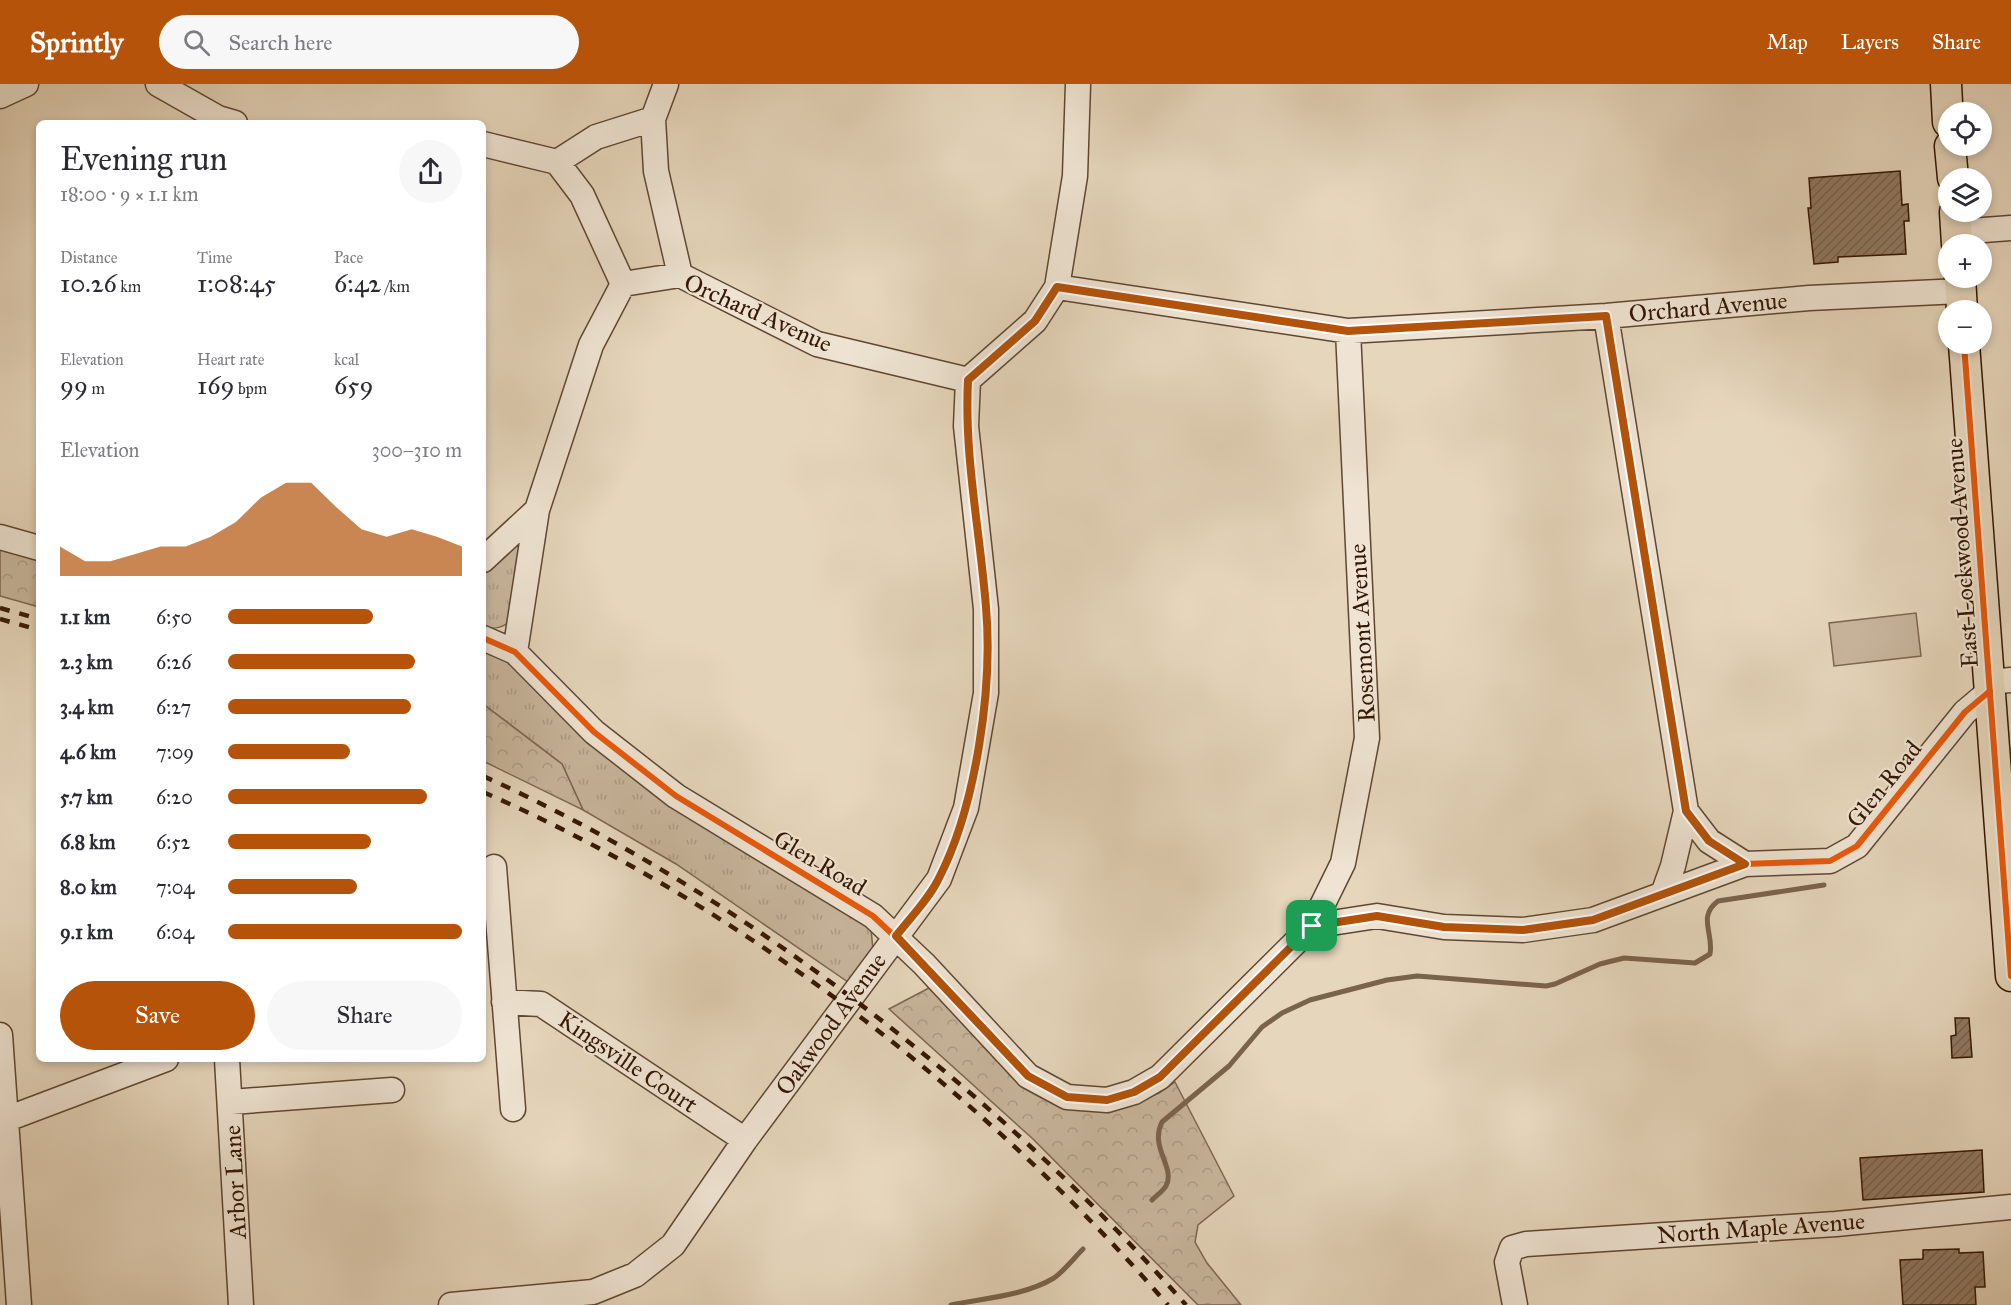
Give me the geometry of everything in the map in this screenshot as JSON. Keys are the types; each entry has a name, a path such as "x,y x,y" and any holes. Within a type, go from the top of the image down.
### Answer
{"main road":[{"path":"1946,84 1947,102"},
{"name":"East Lockwood Avenue","path":"1965,354 1997,684 2011,976"}],"street":[{"path":"0,96 26,84"},
{"path":"158,84 226,120"},
{"path":"666,84 653,119 656,171 680,274"},
{"path":"968,380 1035,321 1057,287 1075,176 1078,84"},
{"path":"557,162 596,137 653,119"},
{"path":"486,145 557,162 582,195 623,284 591,345 537,510 515,652"},
{"path":"1956,229 2011,228"},
{"name":"Orchard Avenue","path":"623,284 680,274 817,344 968,380"},
{"name":"Orchard Avenue","path":"1057,287 1348,331 1606,316 1809,298 1961,293"},
{"path":"1606,316 1686,811 1673,866 1663,894"},
{"name":"Rosemont Avenue","path":"1312,926 1343,863 1366,738 1348,331"},
{"name":"Oakwood Avenue","path":"451,1305 593,1292 635,1275 673,1245 745,1140 939,879 966,808 986,693 986,609 966,426 968,380"},
{"path":"486,558 537,510"},
{"path":"0,537 36,547"},
{"name":"Glen Road","path":"486,639 515,652 594,732 676,796 873,916 896,936 1028,1076 1067,1097 1107,1100 1134,1092 1160,1077 1312,926 1377,916 1444,927 1523,930 1593,920 1745,864 1830,861 1857,846 1965,712 1997,684"},
{"path":"1686,811 1709,841 1745,864"},
{"path":"494,867 513,1109"},
{"name":"Kingsville Court","path":"504,1002 542,1005 745,1140"},
{"path":"0,1035 19,1305"},
{"path":"7,1119 158,1062"},
{"name":"Arbor Lane","path":"227,1062 241,1305"},
{"path":"231,1102 392,1090"},
{"name":"North Maple Avenue","path":"1515,1305 1507,1262 1512,1248 1526,1244 1836,1224 2011,1207"}],"green space":[{"path":"512,541 523,541 511,621 498,628 486,627 486,565"},
{"path":"0,543 36,554 36,606 0,596"},
{"path":"1916,613 1921,656 1834,666 1829,623"},
{"path":"486,648 505,657 871,929 873,950 848,982 676,864 583,810 562,764 486,706"},
{"path":"486,706 562,764 583,810 486,762"},
{"path":"929,988 1025,1082 1136,1103 1159,1093 1175,1082 1234,1196 1198,1225 1195,1242 1207,1263 1241,1305 1198,1305 1033,1139 889,1009"}],"building":[{"path":"1900,171 1902,205 1908,204 1909,221 1904,221 1906,254 1838,257 1838,262 1814,264 1808,208 1811,208 1809,178"},
{"path":"1955,1018 1969,1018 1972,1057 1952,1058 1951,1036 1956,1035"},
{"path":"1982,1150 1984,1192 1863,1200 1860,1158"},
{"path":"1959,1249 1959,1253 1983,1252 1985,1287 1975,1287 1976,1305 1903,1305 1900,1260 1923,1259 1923,1250"}],"waterway":[{"path":"1152,1200 1165,1188 1168,1179 1159,1140 1162,1122 1229,1066 1262,1027 1282,1013 1310,1000 1387,980 1417,976 1546,986 1600,964 1624,958 1695,963 1710,954 1707,919 1708,913 1718,901 1824,885"},
{"path":"951,1305 1004,1296 1042,1284 1058,1275 1083,1249"}],"railway":[{"path":"0,608 36,618"},
{"path":"0,619 36,629"},
{"path":"486,777 579,823 675,878 769,939 861,1005 950,1075 1034,1150 1113,1226 1186,1305"},
{"path":"486,793 578,838 672,890 764,948 853,1011 938,1079 1020,1152 1097,1227 1168,1305"}],"cycle path":[{"path":"1965,354 2011,976"},
{"path":"486,639 515,652 594,732 676,796 873,916 924,964 1028,1076 1067,1097 1107,1100 1134,1092 1160,1077 1312,926 1377,916 1444,927 1523,930 1593,920 1745,864 1830,861 1857,846 1965,712 1990,691"}],"route":[{"path":"1057,287 1348,331 1606,316 1686,811 1709,841 1745,864 1593,920 1523,930 1444,927 1377,916 1312,926 1160,1077 1134,1092 1107,1100 1067,1097 1028,1076 896,936 939,879 966,808 986,693 986,609 966,426 968,380 1035,321 1057,287"}]}
